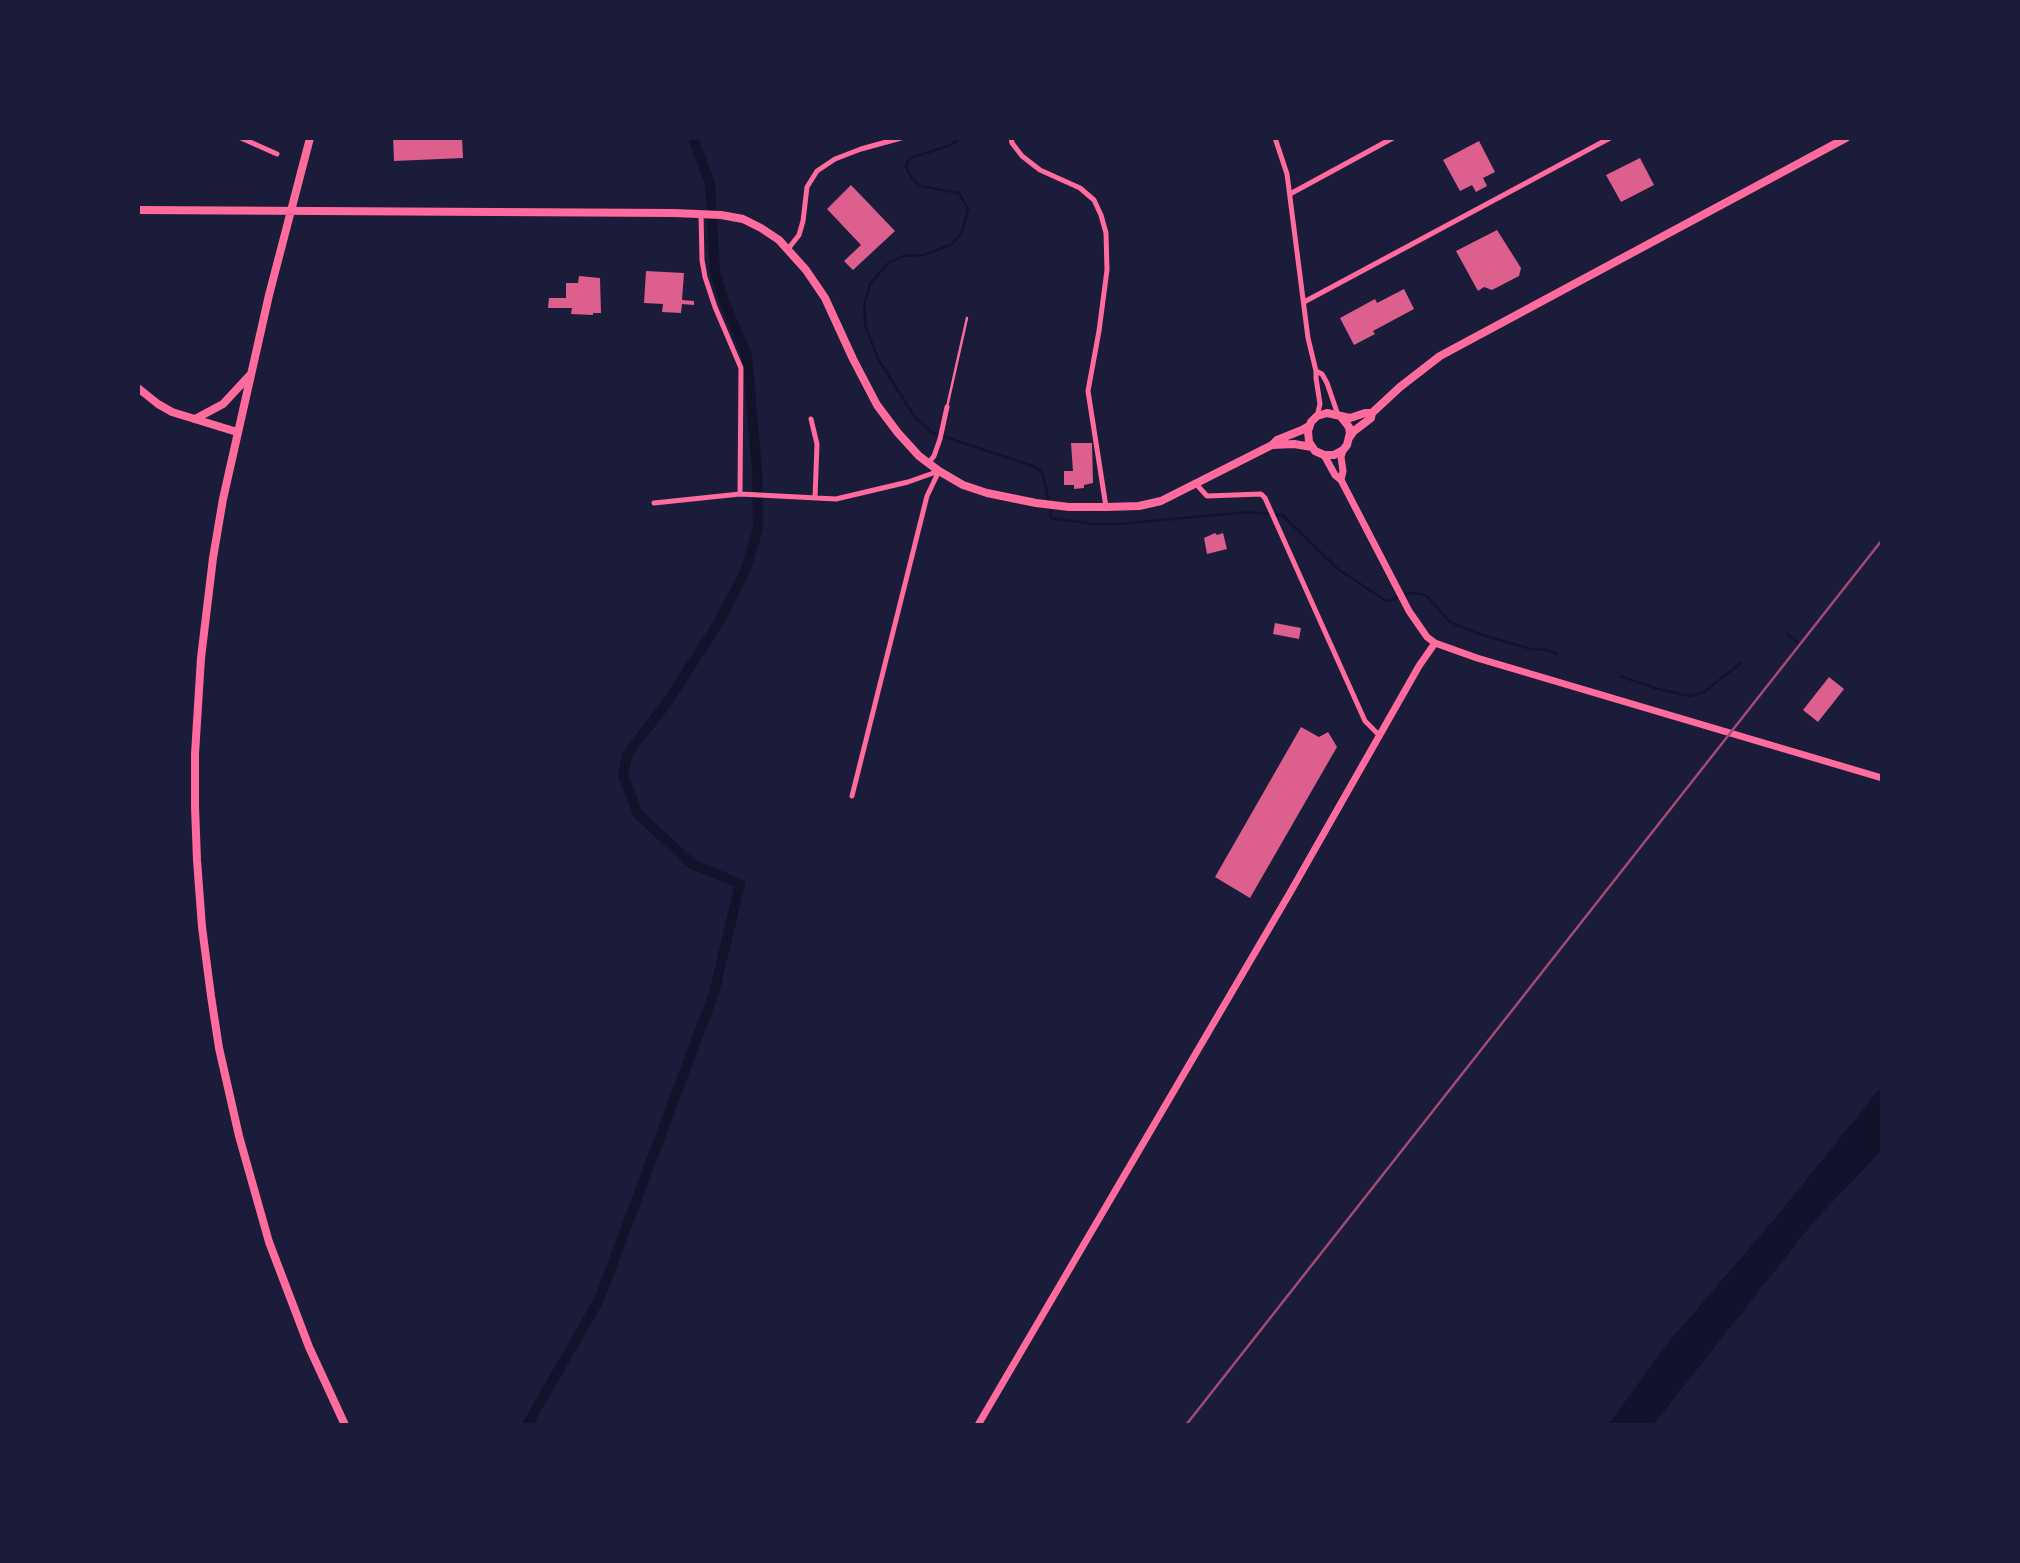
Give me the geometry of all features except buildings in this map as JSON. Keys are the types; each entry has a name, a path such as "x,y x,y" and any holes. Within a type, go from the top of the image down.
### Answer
{"main road":[{"path":"310,138 250,375 223,499 205,617 195,754 197,860 202,927 219,1048 242,1149 269,1242 310,1347 345,1425"},
{"path":"1341,480 1341,457 1354,431 1371,418 1372,413 1409,379 1451,349 1846,138"},
{"path":"138,210 704,214 734,217 752,223 770,234 788,249 814,281 825,298 877,405 903,439 928,464 976,490 1036,503 1105,508 1150,504 1199,487 1277,440 1309,426"},
{"path":"195,419 223,404 250,375"},
{"path":"138,388 158,404 237,432"},
{"path":"1312,447 1307,436 1309,426 1317,416 1327,413 1350,418 1372,413"},
{"path":"1340,416 1349,427 1349,438"},
{"path":"1272,445 1312,447 1324,455 1335,475 1341,480 1403,601 1416,623 1435,643 1477,658 1882,778"},
{"path":"1324,455 1334,455 1343,450"},
{"path":"978,1425 1419,666 1435,643"}],"street":[{"path":"241,138 277,154"},
{"path":"788,249 799,235 807,187 817,172 835,159 901,138"},
{"path":"1011,138 1022,156 1040,170 1080,188 1094,200 1101,215 1107,270 1087,391 1105,508"},
{"path":"1275,138 1287,171 1308,338 1317,371 1315,378 1320,404 1317,416"},
{"path":"1290,194 1392,138"},
{"path":"1304,302 1610,138"},
{"path":"704,214 702,260 705,277 741,368 740,494"},
{"path":"1317,371 1327,383 1340,416"},
{"path":"928,464 940,439 947,407"},
{"path":"811,419 817,444 815,498"},
{"path":"654,503 740,494 836,499 908,482 939,471"},
{"path":"852,796 927,496 939,471"},
{"path":"1199,487 1207,496 1261,494 1364,721 1380,736"}],"lane":[{"path":"947,407 967,318"}],"shaded area":[{"path":"1882,1086 1882,1150 1815,1220 1653,1425 1608,1425 1667,1344 1777,1216"}],"waterway":[{"path":"527,1425 599,1300 714,993 740,884 692,864 638,814 623,775 628,753 666,704 717,625 745,572 758,528 757,470 747,356 715,272 710,183 693,138"},
{"path":"960,138 951,145 913,157 906,167 919,186 959,193 968,209 962,233 951,245 923,255 903,256 887,264 870,284 864,305 866,328 878,359 916,419 933,433 1036,467 1043,474 1049,502"},
{"path":"1050,508 1051,518 1093,524 1247,512 1282,515 1338,569 1383,599 1387,601 1409,593 1422,594 1428,597 1449,621 1464,628 1531,649 1557,654"},
{"path":"1787,634 1797,642"},
{"path":"1620,676 1690,696 1704,692 1741,663"}],"railway":[{"path":"1186,1425 1882,540"}]}
